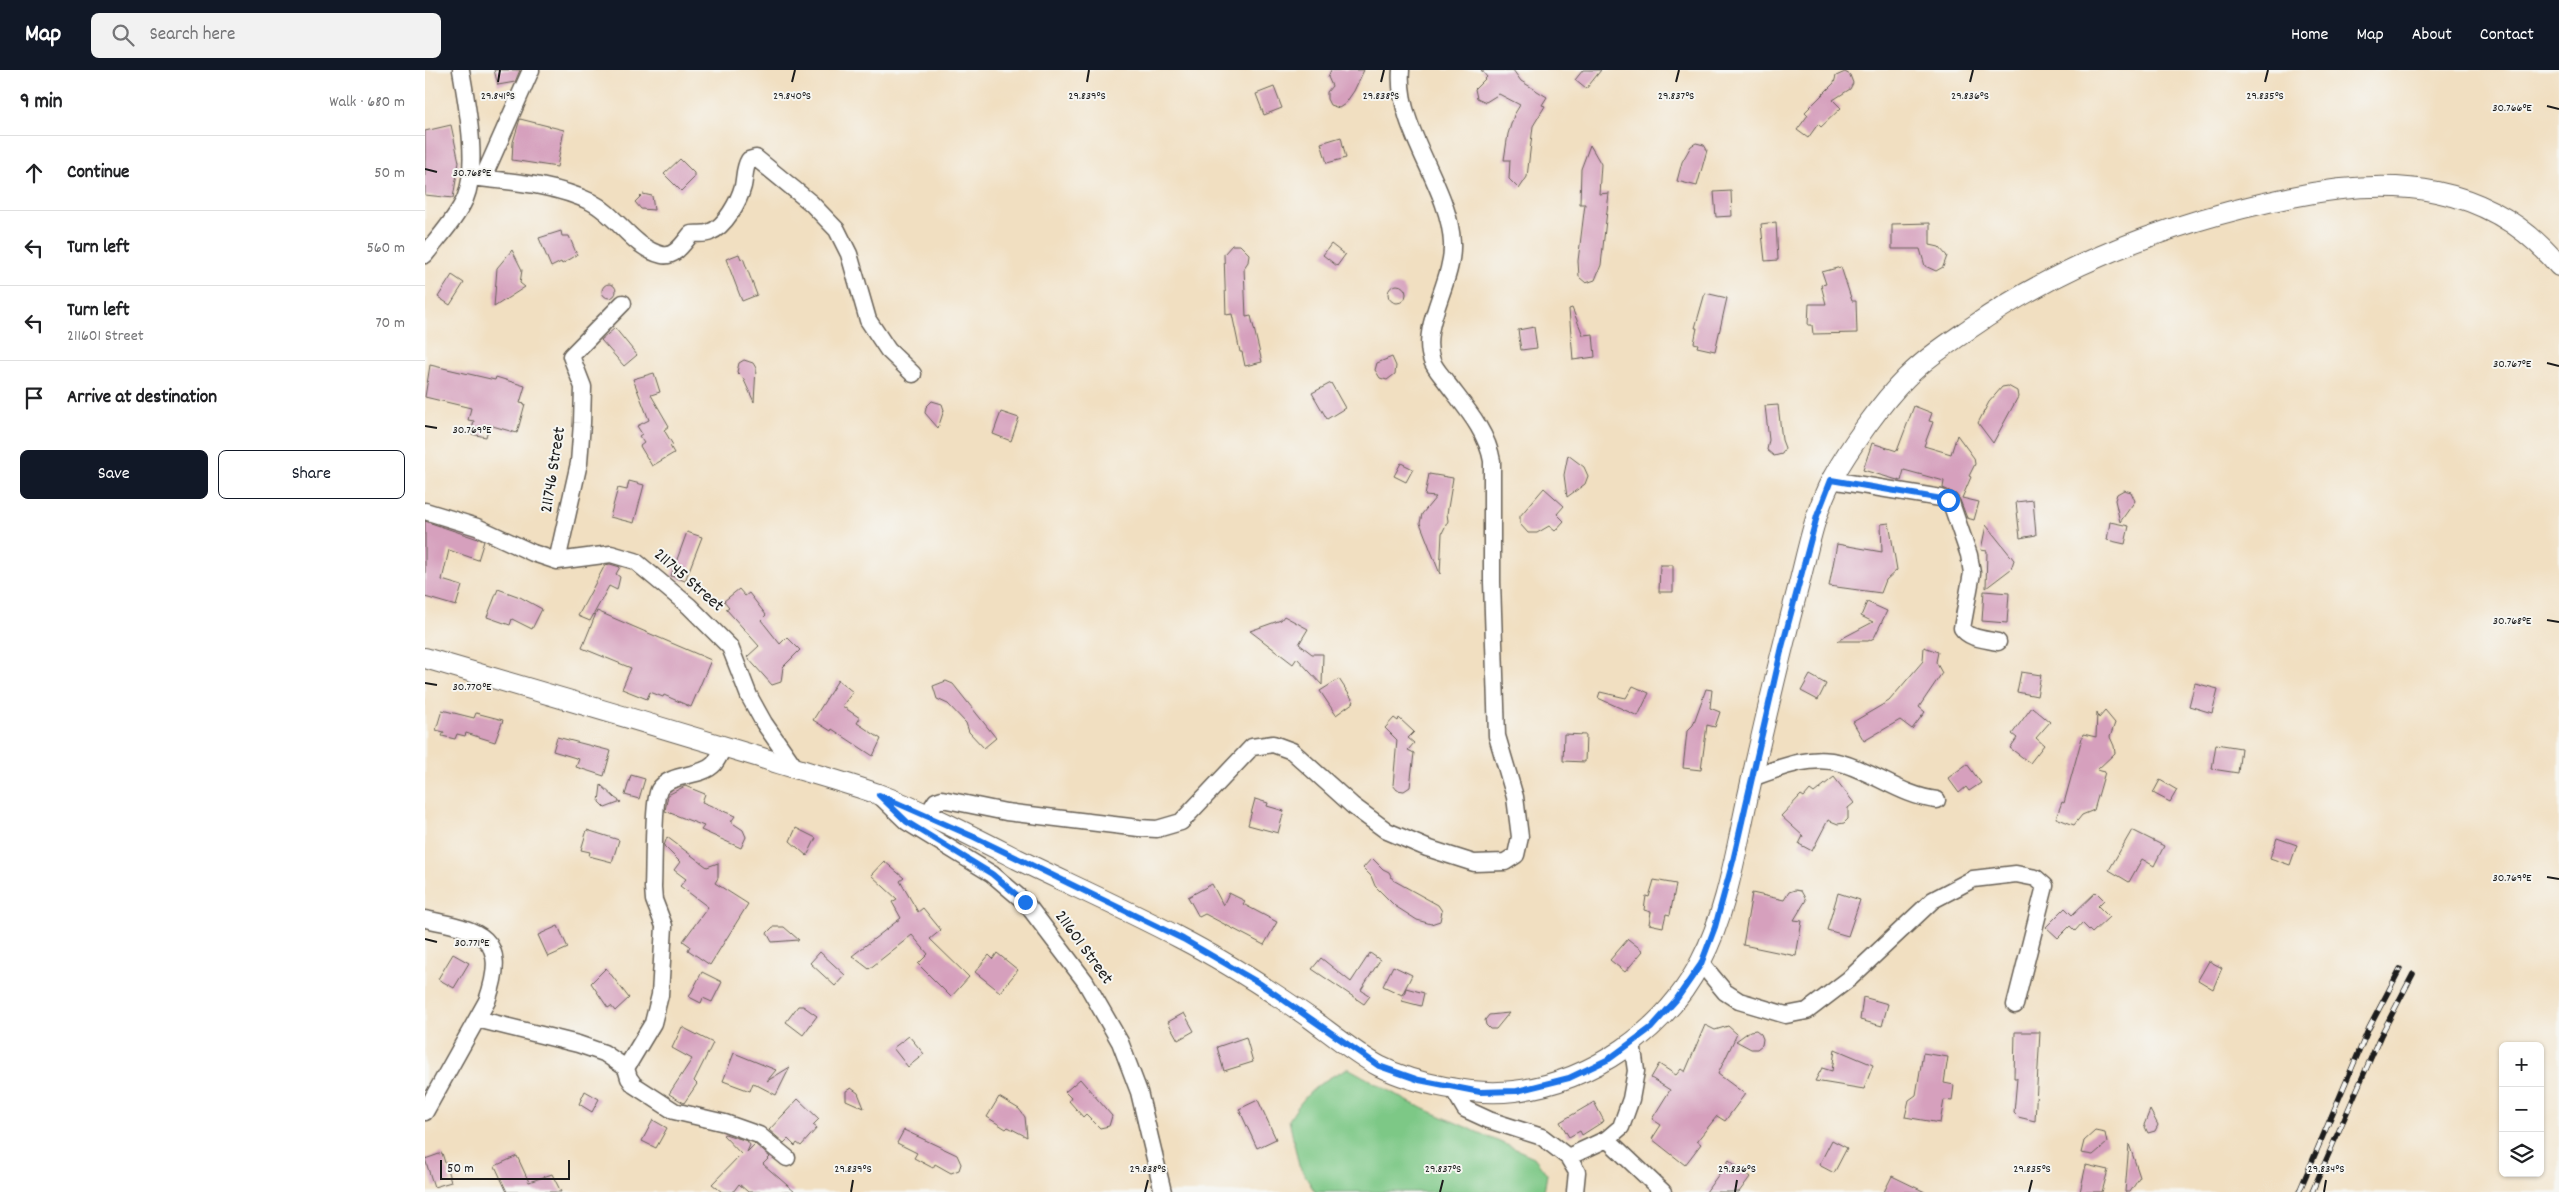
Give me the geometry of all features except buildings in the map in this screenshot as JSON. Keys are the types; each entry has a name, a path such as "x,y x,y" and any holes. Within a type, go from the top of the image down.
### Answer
{"street":[{"path":"461,70 477,177"},
{"path":"425,255 464,200 531,70"},
{"path":"927,815 935,800 942,799 1006,812 1139,828 1168,828 1181,822 1252,747 1273,744 1292,751 1353,806 1387,831 1427,848 1474,863 1505,862 1516,855 1520,837 1515,797 1497,736 1492,582 1492,461 1489,445 1475,421 1432,361 1430,337 1432,322 1451,267 1453,242 1445,212 1408,118 1401,92 1401,70"},
{"path":"477,177 543,185 592,202 642,244 661,255 667,256 673,254 691,234 709,233 721,224 736,204 743,187 749,160 755,158 761,160 811,203 837,230 849,254 868,320 888,350 913,374"},
{"path":"425,658 879,795 927,815 1183,939 1259,983 1379,1066 1419,1080 1452,1087 1480,1092 1517,1091 1569,1078 1609,1059 1651,1028 1676,1000 1701,964 1718,917 1782,647 1817,516 1831,480 1901,383 1933,354 2012,299 2076,266 2169,231 2250,206 2334,188 2401,186 2445,192 2512,221 2543,247 2559,266"},
{"name":"211746 Street","path":"557,561 579,463 582,423 583,387 571,356 623,303"},
{"path":"1831,480 1941,498 1951,503 1969,555 1972,573 1962,628 1965,633 1997,642"},
{"name":"211745 Street","path":"425,511 477,527 533,553 557,561 611,554 635,561 689,606 730,647 749,696 764,723 796,769"},
{"path":"626,1068 653,1023 663,974 665,926 654,900 653,887 655,804 658,791 665,784 708,769 715,763 724,747"},
{"path":"1752,778 1786,765 1820,761 1841,763 1913,795 1937,800"},
{"name":"211601 Street","path":"879,795 907,822 992,874 1025,902 1085,980 1120,1042 1139,1092 1163,1192"},
{"path":"1701,964 1725,992 1739,1001 1786,1015 1807,1011 1849,979 1933,900 1973,879 2016,874 2036,878 2045,886 2015,1005"},
{"path":"425,919 469,928 478,933 489,944 495,962 493,986 477,1019 425,1112"},
{"path":"477,1019 578,1044 604,1053 626,1068 629,1078 634,1084 674,1111 725,1123 759,1135 787,1158"},
{"path":"1569,1157 1607,1139 1621,1127 1631,1099 1636,1071 1632,1042"},
{"path":"1452,1087 1465,1109 1489,1120 1542,1137 1569,1157 1577,1172 1575,1192"},
{"path":"1607,1139 1663,1192"}],"green space":[{"path":"1348,1068 1411,1103 1534,1157 1547,1174 1544,1192 1315,1192 1299,1166 1289,1120 1314,1089"}],"railway":[{"path":"2299,1192 2369,1028 2400,969"},
{"path":"2312,1192 2381,1035 2413,974"}],"route":[{"path":"1025,902 992,874 907,822 879,795 974,837 1183,939 1259,983 1379,1066 1419,1080 1480,1092 1517,1091 1569,1078 1609,1059 1651,1028 1676,1000 1701,964 1715,927 1733,861 1782,647 1817,516 1831,480 1948,500"}]}
